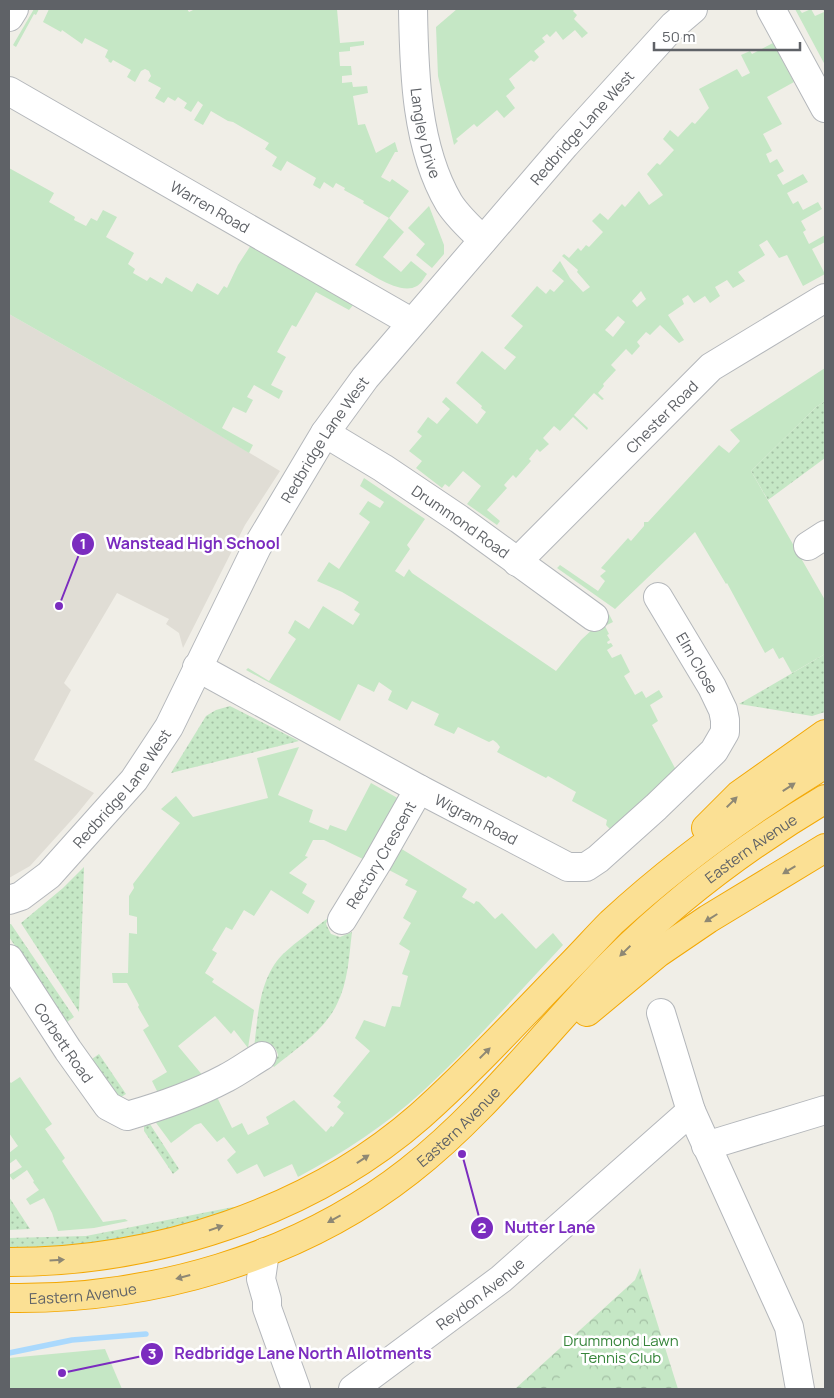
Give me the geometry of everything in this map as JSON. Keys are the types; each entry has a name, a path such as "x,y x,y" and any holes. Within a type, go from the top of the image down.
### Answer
{"highway":[{"path":"611,923 739,796 825,734"},
{"name":"Eastern Avenue","path":"9,1262 56,1261 89,1257 180,1239 265,1211 345,1171 420,1116 461,1077 611,923 692,855 748,814 825,764"},
{"name":"Eastern Avenue","path":"9,1298 99,1294 169,1281 265,1252 303,1236 363,1203 408,1172 441,1144 495,1091 612,963 661,917 736,857 825,799"},
{"path":"495,1091 658,953 708,919 825,848"}],"street":[{"path":"9,17 14,9"},
{"name":"Langley Drive","path":"413,9 415,69 419,106 431,160 439,183 450,204 482,240"},
{"name":"Redbridge Lane West","path":"9,900 21,896 49,875 134,780 169,727 257,548 325,433 365,378 565,144 673,26 693,9"},
{"path":"771,9 825,108"},
{"name":"Warren Road","path":"9,92 411,322"},
{"name":"Chester Road","path":"517,562 711,367 825,298"},
{"name":"Drummond Road","path":"325,433 383,468 459,519 594,616"},
{"name":"Elm Close","path":"658,597 712,687 726,720 725,732"},
{"name":"Wigram Road","path":"197,667 419,789 568,868 586,868 598,859 649,814 714,751 725,732"},
{"name":"Rectory Crescent","path":"342,920 419,789"},
{"name":"Corbett Road","path":"9,959 68,1050 108,1106 128,1116 168,1104 200,1091 228,1078 262,1056"},
{"path":"661,1013 691,1111 789,1327 800,1389"},
{"path":"706,1146 825,1110"},
{"name":"Reydon Avenue","path":"353,1389 500,1279 691,1111"},
{"path":"265,1252 261,1279 267,1300 267,1308 296,1389"}],"shaded area":[{"path":"9,314 280,471 245,525 183,648 179,633 166,624 169,619 117,593 64,683 71,690 34,760 94,793 30,866 9,878"}],"green space":[{"path":"34,9 39,9 36,15 34,14 16,47 13,45"},
{"path":"49,9 187,9 189,12 195,9 337,9 340,43 364,41 364,45 350,47 350,51 339,52 340,66 351,66 352,75 342,76 342,83 352,82 353,87 367,86 368,93 353,96 358,125 365,124 376,153 395,142 398,152 395,152 381,177 390,182 392,179 409,191 389,218 363,203 364,201 344,190 345,188 336,183 333,188 324,182 320,189 313,185 316,178 287,161 281,171 272,166 277,157 265,149 269,143 211,111 203,125 194,120 203,105 198,101 191,112 184,108 187,103 178,97 175,101 168,97 164,103 155,98 161,88 148,81 151,76 149,71 145,69 141,71 135,82 127,77 131,70 113,60 111,63 108,61 105,57 108,50 85,38 82,44 62,30 61,32 43,22"},
{"path":"457,9 575,9 573,11 577,15 574,19 588,33 582,38 575,30 563,40 556,31 550,37 547,34 542,38 545,42 534,51 539,57 534,62 531,60 509,79 515,88 506,96 515,108 504,118 497,110 477,127 474,124 456,139 458,141 454,145 438,76 436,27"},
{"path":"795,9 799,9 802,13 811,9 815,16 824,12 823,9 825,9 825,65"},
{"path":"773,43 794,82 767,97 782,124 763,134 772,151 766,154 770,163 777,159 784,171 777,175 783,185 803,174 808,182 787,193 793,204 798,201 803,210 818,202 822,209 801,221 806,230 803,232 809,244 825,235 825,242 812,249 825,274 803,286 787,255 779,258 767,240 759,245 765,255 738,272 745,281 733,288 727,280 715,287 720,296 710,303 705,296 694,303 688,295 682,299 684,304 668,315 684,340 679,343 660,325 650,335 646,332 637,342 640,346 632,355 626,349 611,365 616,370 603,384 604,386 598,393 604,399 602,400 594,393 574,415 588,428 587,430 573,417 560,431 554,426 543,438 549,444 540,452 537,449 529,459 531,461 516,478 513,475 504,485 507,488 487,510 500,521 497,525 467,504 481,486 463,471 449,487 445,484 442,488 416,468 422,461 409,451 422,436 417,432 428,417 437,424 450,409 442,402 446,397 477,424 486,412 481,408 482,406 456,383 482,351 505,370 516,357 504,348 523,326 511,316 537,286 546,294 550,289 554,292 564,281 552,271 560,261 570,278 583,292 590,287 577,272 578,270 562,256 564,254 569,258 578,248 581,251 586,245 589,247 603,232 592,221 600,213 608,220 622,204 625,207 639,191 649,205 663,195 647,174 657,163 660,165 674,150 663,139 670,130 678,137 692,122 695,124 709,108 699,89 737,69 742,77 750,73 741,55 750,51 752,54","holes":["641,291 646,299 637,307 632,301","618,316 625,322 613,337 605,330"]},
{"path":"9,168 54,193 49,202 75,217 74,220 86,226 91,218 97,221 103,210 117,217 106,237 134,253 128,264 135,269 133,273 147,281 150,277 162,284 166,277 192,292 197,283 218,295 224,286 227,288 238,265 251,245 354,304 349,310 316,292 296,327 292,325 277,352 286,357 271,385 283,391 279,399 254,385 247,397 253,400 246,413 233,407 222,428 253,445 249,453 9,314"},
{"path":"429,206 444,245 444,254 432,268 416,255 425,244 408,228"},
{"path":"389,218 404,232 383,257 401,272 411,261 427,274 417,286 402,288 394,286 355,265"},
{"path":"825,368 825,401 816,407 751,471 825,600 825,654 792,673 783,657 779,659 773,648 765,653 727,583 695,532 615,609 557,568 560,565 598,591 605,581 600,576 606,571 601,568 628,538 631,541 644,526 644,522 648,522 719,445 729,453 740,441 730,430"},
{"path":"825,401 825,458 768,500 751,471 816,407"},
{"path":"364,478 425,519 407,545 410,549 395,571 404,577 409,569 412,573 556,671 581,640 609,614 613,622 605,626 610,640 607,642 613,646 607,650 612,658 621,654 630,672 624,676 635,695 642,691 646,698 659,690 663,697 650,705 658,721 652,725 676,770 611,830 606,825 607,820 572,801 576,792 548,776 546,778 497,752 500,747 493,740 489,742 458,727 454,734 434,725 439,714 412,701 407,710 388,700 392,691 379,682 374,692 358,684 340,721 246,670 248,668 269,681 296,639 288,633 295,620 309,629 323,606 353,625 360,614 354,610 359,602 317,581 329,562 339,569 370,522 359,514 368,501 380,508 384,502 360,486"},
{"path":"825,654 825,712 812,716 739,704"},
{"path":"230,706 299,741 171,773 206,716 216,710"},
{"path":"299,747 278,795 313,810 309,822 328,830 330,825 346,831 371,783 401,800 367,861 324,840 313,840 305,856 308,857 289,873 307,884 302,893 315,901 308,914 271,890 254,916 244,910 232,930 226,927 212,950 217,953 205,973 214,979 212,982 254,1010 248,1048 234,1030 231,1034 215,1016 178,1046 204,1077 159,1095 152,1081 167,1072 143,1030 149,1026 127,983 113,983 112,973 128,973 129,933 137,934 137,917 129,915 129,896 134,888 133,884 180,823 161,809 176,796 193,817 268,798 257,758"},
{"path":"400,848 467,889 462,897 474,904 476,901 479,902 495,919 502,913 536,949 553,933 563,945 459,1056 423,1091 364,1138 298,1177 292,1164 264,1177 257,1164 237,1174 227,1160 236,1152 224,1137 217,1142 201,1123 195,1125 171,1143 154,1120 216,1095 232,1128 242,1123 248,1135 269,1124 266,1117 294,1100 326,1132 331,1126 333,1127 344,1113 337,1107 341,1102 333,1096 370,1051 355,1038 364,1020 385,1027 392,1006 400,1007 408,976 402,974 410,951 399,944 411,923 403,918 417,891 405,885 408,880 387,869"},
{"path":"84,867 79,1012 21,923 63,888"},
{"path":"328,918 326,924 331,934 340,937 352,932 341,996 325,1023 274,1067 278,1055 272,1045 265,1044 254,1048 264,986 269,974 283,954"},
{"path":"9,924 11,924 74,1017 67,1022 9,937"},
{"path":"99,1054 126,1094 121,1097 116,1094 92,1059"},
{"path":"20,1077 52,1124 45,1129 65,1158 62,1161 103,1222 125,1219 128,1221 94,1228 58,1231 52,1213 44,1198 30,1205 26,1199 39,1190 27,1170 13,1180 9,1175 22,1167 16,1159 9,1164 9,1153 18,1146 9,1133 9,1081 11,1083"},
{"path":"148,1121 179,1169 173,1174 144,1131 144,1124"},
{"path":"9,1197 30,1229 9,1230"},
{"path":"233,1207 239,1210 122,1242 9,1252 9,1238 86,1236"},
{"name":"Drummond Lawn Tennis Club","path":"640,1268 678,1389 515,1389 635,1280"},
{"path":"105,1349 122,1389 9,1389 9,1358"},
{"path":"581,1360 606,1389 564,1389 557,1380"}],"waterway":[{"path":"9,1353 72,1340 146,1334"}],"place":[{"name":"Wanstead High School","path":"59,606"},
{"name":"Nutter Lane","path":"462,1154"},
{"name":"Redbridge Lane North Allotments","path":"62,1373"}]}
